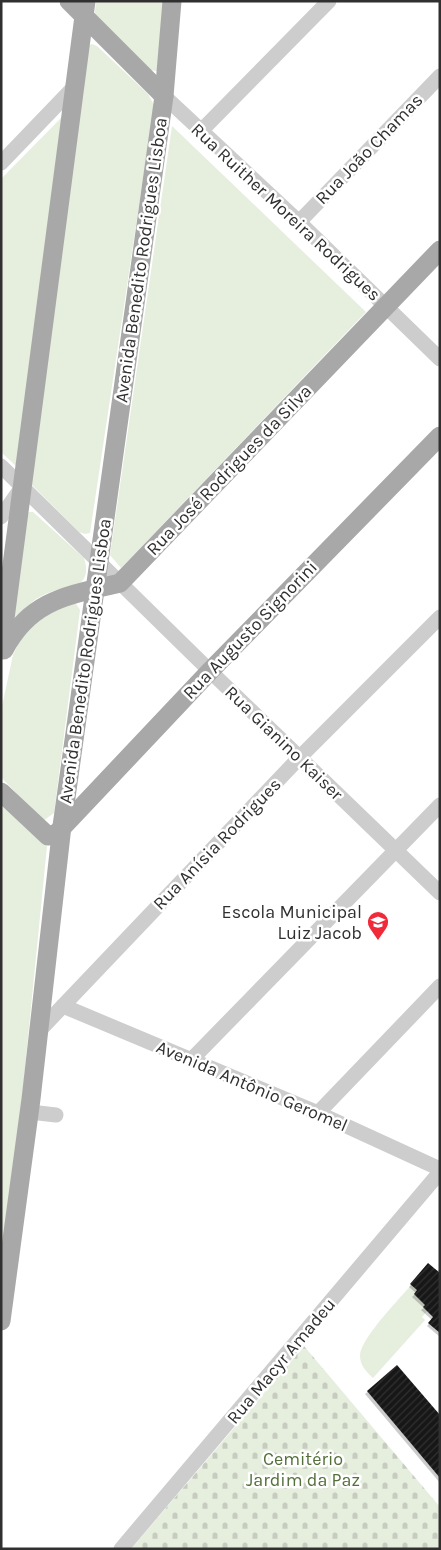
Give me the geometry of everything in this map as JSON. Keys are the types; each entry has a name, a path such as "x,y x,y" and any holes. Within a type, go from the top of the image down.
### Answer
{"main road":[{"name":"Rua Ruither Moreira Rodrigues","path":"69,1 86,9 164,96"},
{"name":"Avenida Benedito Rodrigues Lisboa","path":"1,1321 29,1117 62,826 164,96 172,1"},
{"path":"1,649 9,531 22,486 86,9"},
{"name":"Rua José Rodrigues da Silva","path":"120,582 440,250"},
{"name":"Rua Augusto Signorini","path":"62,826 210,671 440,436"},
{"path":"1,656 18,628 33,613 52,601 120,582"},
{"path":"1,792 48,836 57,833 62,826"}],"street":[{"path":"201,131 329,1"},
{"name":"Rua João Chamas","path":"299,222 440,76"},
{"path":"1,163 76,85"},
{"name":"Rua Ruither Moreira Rodrigues","path":"164,96 299,222 440,359"},
{"name":"Rua Gianino Kaiser","path":"1,466 440,893"},
{"path":"1,517 22,486"},
{"name":"Rua Anísia Rodrigues","path":"39,1031 300,757 440,617"},
{"path":"192,1059 440,805"},
{"path":"318,1113 440,986"},
{"name":"Avenida Antônio Geromel","path":"63,1006 318,1113 440,1170"},
{"path":"29,1117 56,1119"},
{"name":"Rua Macyr Amadeu","path":"121,1549 440,1170"}],"green space":[{"path":"96,1 164,1 157,71 149,70 98,20 95,13"},
{"path":"92,44 97,46 148,94 154,105 90,533 85,534 79,532 31,484 87,46"},
{"path":"64,115 16,466 1,452 1,179"},
{"path":"172,126 366,312 121,568 110,555"},
{"path":"29,512 33,512 84,558 86,572 79,584 41,596 12,620 26,515"},
{"path":"75,602 80,610 54,813 43,821 1,777 1,711 13,655 24,632 43,617"},
{"path":"1,801 47,846 20,1118 1,1256"},
{"path":"414,1282 433,1304 422,1317 425,1320 373,1378 361,1362 362,1348 374,1328"},
{"name":"Cemitério Jardim da Paz","path":"304,1346 440,1507 440,1549 131,1549"}],"building":[{"path":"428,1263 440,1273 440,1333 428,1323 433,1317 423,1307 425,1305 414,1294 417,1290 410,1284"},
{"path":"397,1365 440,1415 440,1478 367,1391"}],"place":[{"name":"Escola Municipal Luiz Jacob","path":"378,941"}]}
